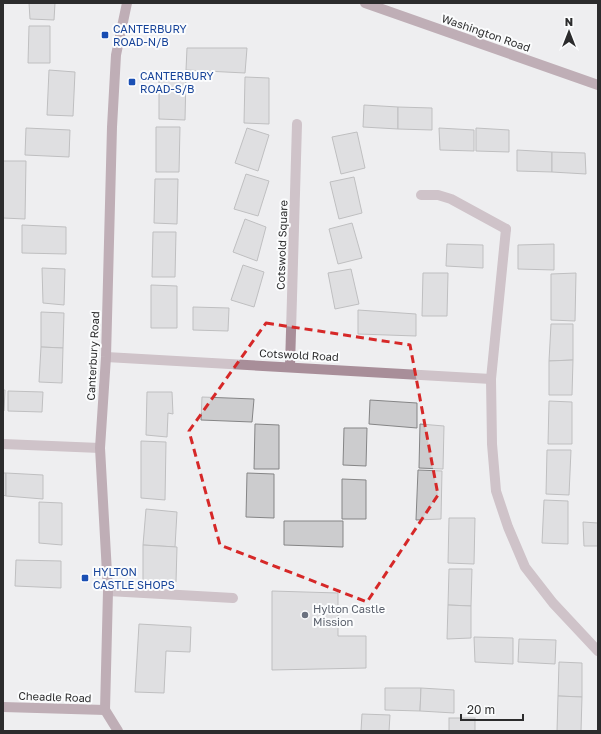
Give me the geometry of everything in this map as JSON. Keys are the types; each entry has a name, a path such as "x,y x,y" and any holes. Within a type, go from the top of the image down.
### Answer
{"street":[{"name":"Canterbury Road","path":"105,710 108,591 100,448 106,357 112,127 116,55 127,3"},
{"name":"Washington Road","path":"365,3 598,85"},
{"name":"Cotswold Square","path":"290,366 297,124"},
{"path":"420,195 438,195 451,199 506,229 491,379 492,444 496,491 508,527 525,567 553,603 598,651"},
{"name":"Cotswold Road","path":"106,357 290,366 491,379"},
{"path":"3,444 100,448"},
{"path":"108,591 232,598"},
{"name":"Cheadle Road","path":"3,707 105,710"},
{"path":"105,710 118,731"}],"highlighted area":[{"path":"266,323 410,345 438,495 367,602 220,545 189,431"}],"building":[{"path":"29,3 55,3 54,20 30,19"},
{"path":"29,26 50,26 50,63 28,63"},
{"path":"187,48 247,48 245,73 186,70"},
{"path":"49,70 75,72 73,116 47,115"},
{"path":"159,75 186,75 185,120 159,119"},
{"path":"245,77 269,78 269,124 244,123"},
{"path":"364,105 398,107 398,129 363,127"},
{"path":"398,107 432,108 432,130 398,129"},
{"path":"156,127 180,127 179,172 156,172"},
{"path":"26,128 70,130 69,157 25,155"},
{"path":"247,128 269,135 258,171 235,163"},
{"path":"439,128 474,130 474,151 440,150"},
{"path":"476,128 509,130 509,152 476,151"},
{"path":"357,132 365,168 341,174 332,137"},
{"path":"517,150 552,152 552,172 517,171"},
{"path":"552,152 585,153 586,174 552,172"},
{"path":"3,161 26,161 25,219 3,218"},
{"path":"246,174 269,181 258,216 234,209"},
{"path":"354,177 362,213 339,219 330,182"},
{"path":"155,179 178,179 177,224 154,223"},
{"path":"245,219 266,227 257,261 233,252"},
{"path":"352,223 362,258 338,264 329,229"},
{"path":"22,225 66,227 66,254 22,253"},
{"path":"153,232 176,232 175,277 152,277"},
{"path":"447,244 483,245 483,268 446,266"},
{"path":"554,244 554,270 518,269 518,245"},
{"path":"243,265 264,272 254,307 231,300"},
{"path":"42,268 65,269 64,305 43,303"},
{"path":"351,269 359,304 335,309 328,273"},
{"path":"423,273 448,273 447,316 422,316"},
{"path":"576,273 575,321 551,320 551,274"},
{"path":"151,285 177,286 177,328 151,328"},
{"path":"193,307 229,308 228,331 193,330"},
{"path":"358,310 416,314 416,336 358,334"},
{"path":"41,312 64,313 63,348 41,347"},
{"path":"551,324 573,324 573,360 549,361"},
{"path":"41,347 63,348 62,383 39,382"},
{"path":"573,360 572,395 549,395 549,361"},
{"path":"3,390 5,390 4,411 3,411"},
{"path":"8,391 43,392 42,412 8,411"},
{"path":"147,392 172,392 173,414 168,413 167,437 146,435"},
{"path":"202,397 254,399 252,422 201,420"},
{"path":"370,400 417,403 417,428 369,424"},
{"path":"549,401 572,402 572,444 548,444"},
{"path":"255,424 279,425 279,469 254,469"},
{"path":"420,424 444,426 443,469 419,468"},
{"path":"344,428 367,428 366,466 343,465"},
{"path":"141,441 166,442 165,500 141,498"},
{"path":"547,450 571,450 569,495 546,494"},
{"path":"418,470 442,471 441,519 416,520"},
{"path":"3,473 6,473 6,496 3,495"},
{"path":"6,473 43,475 43,499 6,496"},
{"path":"247,473 274,474 274,518 246,517"},
{"path":"342,479 366,480 366,519 342,519"},
{"path":"544,500 568,501 568,544 542,543"},
{"path":"39,502 62,503 62,545 39,543"},
{"path":"146,509 177,512 175,547 143,545"},
{"path":"449,518 475,518 474,564 448,563"},
{"path":"284,521 343,521 343,547 284,545"},
{"path":"583,522 598,523 598,546 584,546"},
{"path":"143,545 177,547 176,582 143,580"},
{"path":"16,560 61,561 61,588 15,586"},
{"path":"449,569 472,569 471,606 448,605"},
{"name":"Hylton Castle Mission","path":"272,591 338,593 338,636 366,636 366,668 272,670"},
{"path":"448,605 471,606 471,638 447,639"},
{"path":"139,624 191,627 190,652 166,651 164,693 135,692"},
{"path":"474,637 513,638 513,664 475,662"},
{"path":"519,639 556,640 555,664 518,662"},
{"path":"559,662 582,663 582,697 558,696"},
{"path":"385,688 421,688 420,711 385,710"},
{"path":"421,688 454,690 454,713 420,711"},
{"path":"558,696 582,697 581,731 557,731"},
{"path":"362,714 390,715 389,731 361,731"},
{"path":"449,718 475,718 475,731 449,731"}],"place":[{"name":"CANTERBURY ROAD-N/B","path":"105,35"},
{"name":"CANTERBURY ROAD-S/B","path":"132,82"},
{"name":"HYLTON CASTLE SHOPS","path":"85,578"},
{"name":"Hylton Castle Mission","path":"305,615"}]}
